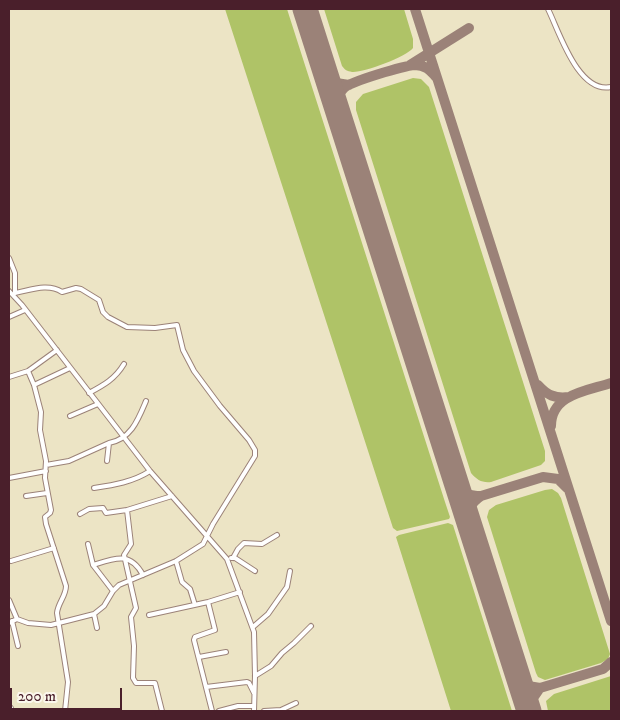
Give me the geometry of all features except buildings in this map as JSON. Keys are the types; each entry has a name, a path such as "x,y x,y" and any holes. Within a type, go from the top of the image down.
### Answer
{"street":[{"path":"548,9 573,64 580,72 599,86 611,87"},
{"path":"9,258 15,273 15,295"},
{"path":"13,621 58,624 94,614 104,606 119,585 176,561 203,544 255,456 249,440 194,371 183,350 177,325 155,328 127,327 108,317 103,312 99,300 76,288 62,292 49,287 15,295"},
{"path":"9,291 15,295 150,471 227,559 253,627 255,695 254,709 238,706 219,711"},
{"path":"9,317 25,310"},
{"path":"9,376 28,370 57,350"},
{"path":"89,392 112,380 124,364"},
{"path":"34,386 70,368"},
{"path":"28,370 41,412 40,430 46,465 47,493 51,511 45,518 66,586 66,592 58,607 58,624 68,682 64,711"},
{"path":"46,465 69,461 124,438 134,426 146,401"},
{"path":"70,416 98,404"},
{"path":"107,461 109,443"},
{"path":"9,478 46,470"},
{"path":"94,488 128,482 142,477 150,471"},
{"path":"26,496 47,493"},
{"path":"80,514 96,508 103,508 106,512 127,510 172,496"},
{"path":"127,510 131,544 124,557 136,608 131,617 134,646 133,678 136,683 155,684 162,711"},
{"path":"233,558 244,543 262,544 277,535"},
{"path":"88,544 93,565 113,591"},
{"path":"11,561 54,548"},
{"path":"93,565 124,557 132,560 143,575"},
{"path":"227,559 233,558 254,571"},
{"path":"176,561 182,582 190,588 195,605"},
{"path":"253,627 268,614 283,593 290,571"},
{"path":"149,615 208,602 240,592"},
{"path":"9,600 18,646"},
{"path":"208,602 215,630 195,637 198,658 212,711"},
{"path":"94,614 97,628"},
{"path":"255,676 271,666 311,626"},
{"path":"198,658 226,652"},
{"path":"206,687 247,682 255,695"},
{"path":"264,711 281,710 296,703"}],"green space":[{"path":"225,9 287,9 450,517 449,519 397,531 393,528"},
{"path":"324,9 404,9 413,39 413,48 394,60 374,67 357,72 347,71 342,66"},
{"path":"413,78 421,79 429,87 545,451 545,461 541,465 491,482 475,478 471,473 356,110 356,102 363,94"},
{"path":"552,489 561,498 610,654 608,659 601,663 545,680 538,677 536,673 487,517 489,510 496,505"},
{"path":"448,523 453,525 512,711 451,711 396,537"},
{"path":"611,676 611,711 548,711 546,701 554,694"}],"taxiway":[{"path":"415,9 611,621"},
{"path":"410,65 469,28"},
{"path":"338,113 337,103 339,94 344,88 357,82 389,71 415,65 427,68 436,77"},
{"path":"325,73 336,83 349,85"},
{"path":"551,426 553,415 557,407 564,400 581,392 611,383"},
{"path":"538,385 552,396 569,397"},
{"path":"457,484 470,495 477,496 543,477 558,479 567,488"},
{"path":"469,523 470,508 474,501 481,496"},
{"path":"530,711 531,701 540,688 603,669 611,662"},
{"path":"518,676 528,686 540,688"}],"runway":[{"path":"305,9 529,711"}]}
